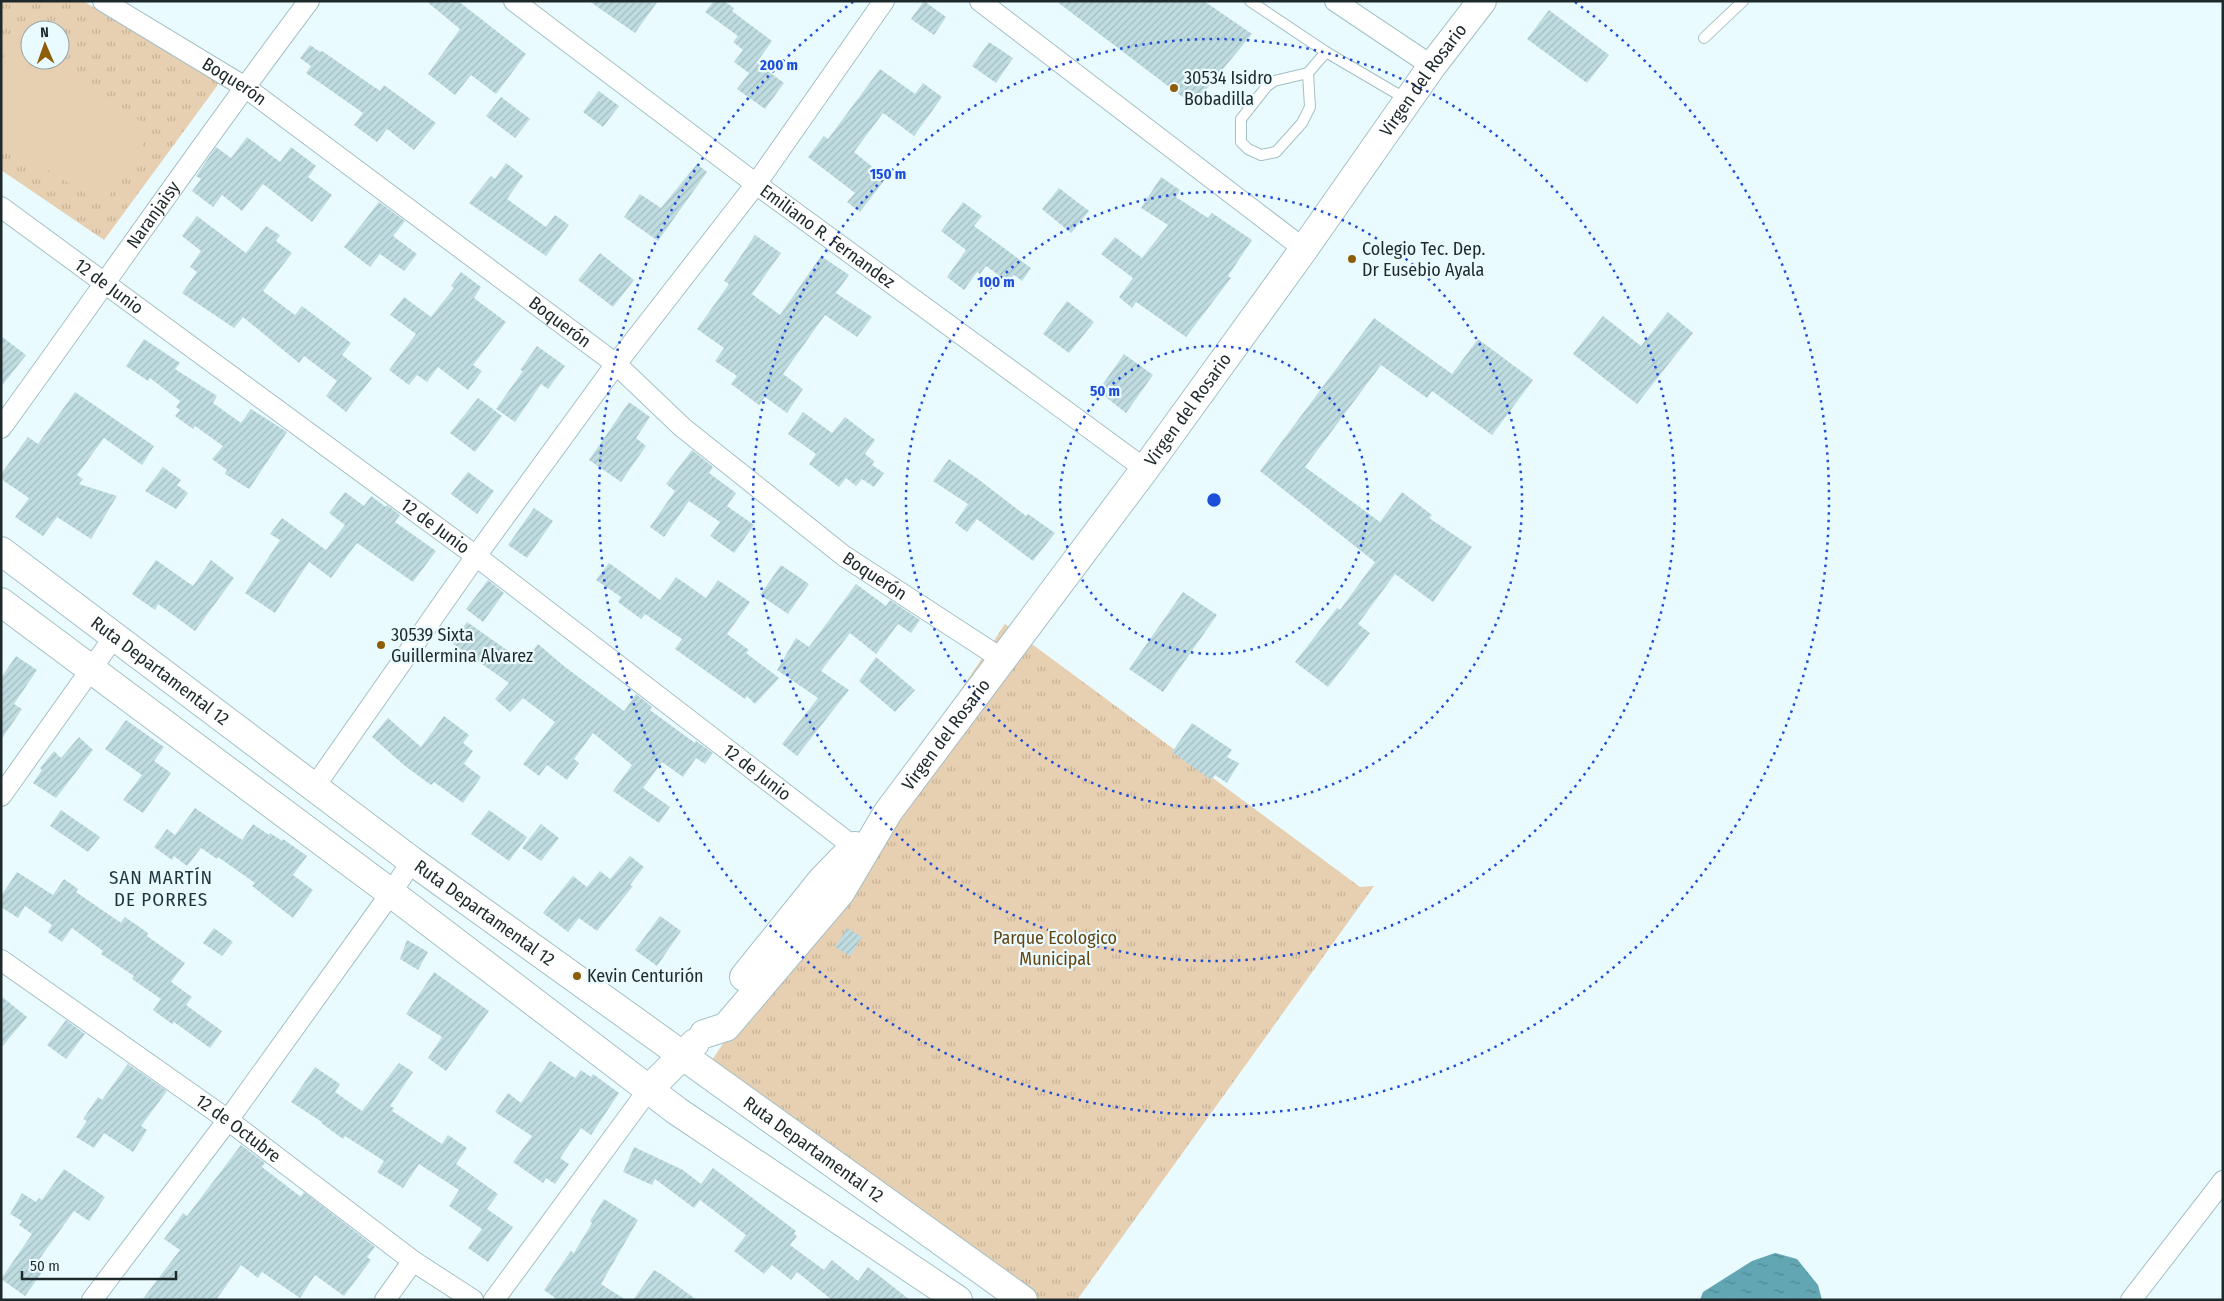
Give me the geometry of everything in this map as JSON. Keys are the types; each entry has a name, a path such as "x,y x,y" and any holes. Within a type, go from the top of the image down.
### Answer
{"main road":[{"name":"Virgen del Rosario","path":"681,1056 704,1034 726,1027 840,892 859,850 1145,469 1304,249 1432,66 1482,1"},
{"name":"Ruta Departamental 12","path":"1,552 315,786 412,861 1023,1300"},
{"path":"1,602 391,893 677,1111 958,1300"},
{"path":"649,1089 681,1056"}],"street":[{"name":"Boquerón","path":"103,1 244,87 616,364 682,427 844,556 1002,659"},
{"name":"Naranjaisy","path":"1,428 106,284 244,87 308,1"},
{"name":"Emiliano R. Fernandez","path":"514,1 756,184 1145,469"},
{"path":"315,786 476,556 616,364 756,184 884,1"},
{"path":"980,1 1304,249"},
{"path":"1336,1 1432,66"},
{"name":"12 de Junio","path":"1,206 476,556 859,850"},
{"path":"1,796 114,637"},
{"path":"92,1300 228,1120 412,861"},
{"name":"12 de Octubre","path":"1,960 228,1120 413,1261 473,1300"},
{"path":"494,1300 649,1089"},
{"path":"2132,1300 2223,1181"},
{"path":"386,1300 413,1261"}],"lane":[{"path":"1250,1 1326,52 1409,100"},
{"path":"1704,38 1743,1"},
{"path":"1308,73 1310,107 1302,123 1276,152 1261,156 1248,149 1241,142 1240,119 1267,86 1274,81 1308,73 1326,52"}],"green space":[{"path":"1,1 83,1 220,82 104,240 1,170"},
{"path":"15,40 20,43 20,70 62,70 153,129 103,205 1,140 1,61"},
{"name":"Parque Ecologico Municipal","path":"1005,624 1360,887 1374,886 1077,1300 1023,1300 704,1072"}],"water":[{"path":"1775,1253 1797,1259 1818,1285 1822,1300 1700,1300 1703,1292 1752,1261"}],"building":[{"path":"426,1 458,1 526,54 496,94 471,75 455,95 428,74 460,29"},
{"path":"589,1 658,1 635,33"},
{"path":"714,1 724,1 734,8 732,11 772,41 749,73 734,62 743,50 733,42 738,36 705,12"},
{"path":"924,1 946,17 934,35 911,19"},
{"path":"1056,1 1204,1 1252,34 1193,105"},
{"path":"1549,10 1609,55 1587,83 1527,39"},
{"path":"989,42 1013,58 996,83 972,66"},
{"path":"310,45 320,52 322,51 380,91 384,85 436,123 414,150 387,129 377,142 354,125 363,113 306,73 311,66 300,58"},
{"path":"757,63 784,83 765,109 737,89"},
{"path":"880,69 915,94 923,83 942,97 914,136 883,113 854,152 886,178 860,212 847,202 855,193 808,157 824,136 828,139"},
{"path":"599,91 619,106 603,127 583,112"},
{"path":"501,97 530,119 515,138 486,116"},
{"path":"247,137 280,162 291,147 316,166 308,177 332,195 312,222 263,184 242,211 222,195 213,207 192,191 201,179 196,176 216,147 231,158"},
{"path":"506,163 523,176 507,199 546,227 555,215 569,225 546,256 469,203 491,176 495,179"},
{"path":"697,164 707,172 658,241 624,217 640,194 661,208"},
{"path":"1161,177 1180,190 1176,197 1208,218 1212,213 1252,240 1228,276 1231,278 1186,337 1136,302 1132,308 1119,297 1133,278 1101,254 1115,237 1142,258 1168,225 1141,208"},
{"path":"1059,188 1089,211 1071,233 1042,209"},
{"path":"379,202 405,221 393,236 417,254 404,271 380,254 370,267 344,247"},
{"path":"963,202 982,216 974,226 1031,268 1022,281 1014,275 1008,282 986,266 980,274 977,272 964,290 947,277 966,250 941,231"},
{"path":"197,216 246,253 266,226 280,235 276,241 292,253 263,291 295,315 302,306 351,343 342,355 372,378 346,412 326,396 337,381 304,356 299,363 243,317 234,328 182,293 197,272 190,267 201,251 182,236"},
{"path":"755,235 781,253 752,294 780,315 821,256 849,275 836,293 872,317 857,337 825,315 783,374 803,389 787,413 765,397 759,405 731,384 737,376 715,361 724,348 697,329 729,284 724,281"},
{"path":"600,253 634,280 613,307 578,280"},
{"path":"461,272 481,287 474,298 506,322 473,365 482,371 468,390 438,367 427,382 417,375 409,385 389,370 416,334 390,315 404,297 431,317 454,288 451,286"},
{"path":"1067,301 1094,322 1069,353 1043,334"},
{"path":"1668,312 1693,333 1637,404 1573,354 1603,316 1641,346"},
{"path":"1374,318 1452,374 1478,339 1533,380 1492,435 1432,391 1427,398 1381,365 1305,467 1380,522 1402,492 1432,515 1429,518 1472,547 1433,602 1395,574 1358,624 1370,633 1328,687 1295,662 1337,608 1340,610 1375,562 1260,471"},
{"path":"1,336 26,355 1,387"},
{"path":"144,339 180,363 175,369 217,396 213,403 241,423 251,409 287,432 249,489 225,474 227,470 212,459 223,446 195,426 193,429 175,416 180,410 176,407 180,401 150,378 148,381 126,366"},
{"path":"537,346 565,366 548,389 541,384 515,422 496,409 523,371 520,370"},
{"path":"1124,354 1153,375 1126,413 1098,391"},
{"path":"75,392 154,446 142,465 104,438 77,475 83,479 79,484 117,496 91,539 57,517 43,536 15,517 29,498 1,479 1,474 28,437 38,444"},
{"path":"478,398 502,416 475,452 450,433"},
{"path":"629,402 650,417 636,438 646,446 621,482 589,460"},
{"path":"803,412 832,433 845,417 875,440 865,454 874,461 872,465 884,473 874,487 862,479 856,486 846,478 839,487 809,464 816,454 788,434"},
{"path":"692,450 713,467 709,473 736,493 727,506 754,525 734,553 710,536 720,522 689,501 664,537 650,527 675,491 666,484"},
{"path":"949,459 1026,516 1028,514 1055,533 1033,561 977,519 967,532 955,523 968,504 933,481"},
{"path":"163,467 181,480 177,485 188,493 176,509 145,491"},
{"path":"468,472 494,491 477,514 451,494"},
{"path":"345,492 364,506 371,496 386,507 387,505 400,515 395,522 436,551 413,582 357,543 331,578 309,562 275,613 245,593 280,540 270,534 282,518 326,550 345,525 329,513"},
{"path":"534,508 553,521 527,558 508,545"},
{"path":"156,560 193,586 211,560 234,578 195,631 158,604 155,610 132,594"},
{"path":"609,563 660,600 676,577 706,598 718,580 750,602 727,634 749,650 746,653 779,678 755,704 747,696 745,699 675,649 682,639 645,614 641,619 618,602 621,597 596,580"},
{"path":"781,565 809,584 788,614 760,595"},
{"path":"488,580 504,593 483,622 466,609"},
{"path":"856,584 886,606 890,600 920,620 911,633 898,624 876,654 850,633 821,671 849,690 797,756 782,744 818,698 777,670 796,638 809,647"},
{"path":"1183,592 1217,615 1163,692 1129,669"},
{"path":"467,622 524,662 538,644 565,667 624,711 636,694 652,707 650,710 695,743 696,741 713,753 705,764 696,758 683,777 662,762 643,788 670,807 659,823 613,791 632,765 593,733 574,759 579,763 567,780 547,765 539,776 523,764 555,722 523,698 510,712 495,699 509,683 452,643"},
{"path":"16,656 37,670 14,704 22,709 1,740 1,678"},
{"path":"876,657 915,690 895,712 859,681"},
{"path":"444,716 469,735 463,743 473,751 464,764 481,777 463,803 434,782 431,785 405,766 372,737 388,718 421,747"},
{"path":"126,720 164,747 154,761 171,773 143,813 123,800 142,775 105,749"},
{"path":"1192,723 1232,750 1227,757 1239,763 1227,783 1215,775 1211,780 1172,752"},
{"path":"79,737 93,750 56,798 33,783 42,770 40,768 54,751 61,758"},
{"path":"195,808 242,840 253,824 269,835 270,833 282,841 283,839 307,856 293,875 313,890 293,918 252,886 255,883 218,857 217,859 201,848 187,866 174,856 172,860 154,847 167,829 175,835"},
{"path":"61,810 100,837 88,852 50,826"},
{"path":"489,810 527,837 509,861 471,834"},
{"path":"541,824 559,838 541,861 522,848"},
{"path":"630,856 644,867 630,885 633,886 597,931 579,918 568,932 543,913 573,876 587,887 600,871 610,879"},
{"path":"17,872 53,895 64,879 78,889 76,892 121,923 125,917 148,933 147,936 185,963 171,982 192,997 186,1005 222,1031 210,1048 174,1022 172,1024 153,1010 161,999 132,979 134,976 101,954 103,951 72,928 62,942 48,932 52,925 25,906 18,918 1,907 1,896"},
{"path":"660,916 681,931 657,966 635,950"},
{"path":"214,928 233,942 222,956 203,943"},
{"path":"847,928 862,937 850,956 835,947"},
{"path":"407,940 428,952 418,970 400,959"},
{"path":"434,972 489,1011 446,1071 428,1058 442,1037 406,1014"},
{"path":"1,996 27,1017 1,1048"},
{"path":"66,1020 85,1034 66,1059 47,1045"},
{"path":"550,1061 575,1078 581,1070 591,1077 593,1074 619,1093 591,1135 581,1128 560,1158 569,1164 555,1184 546,1178 543,1183 513,1162 532,1136 495,1112 508,1093 521,1103"},
{"path":"399,1063 413,1072 390,1106 394,1108 392,1111 442,1144 448,1135 467,1148 456,1164 498,1194 487,1209 513,1227 488,1262 468,1248 482,1229 449,1206 459,1190 419,1164 403,1188 377,1172 384,1161 345,1136 343,1139 322,1122 291,1102 315,1067 340,1084 335,1092 362,1111"},
{"path":"128,1064 167,1091 141,1126 147,1130 133,1152 104,1133 94,1148 76,1137 87,1121 83,1119 98,1097 102,1100"},
{"path":"241,1145 265,1163 262,1167 301,1197 304,1192 375,1247 367,1257 371,1260 344,1296 315,1275 300,1298 262,1272 258,1278 241,1265 216,1300 142,1300 180,1250 164,1239 183,1213 187,1216"},
{"path":"634,1147 683,1170 701,1184 713,1168 796,1231 794,1234 797,1236 790,1245 824,1270 832,1260 858,1281 868,1267 910,1300 832,1300 797,1272 791,1280 772,1265 764,1274 734,1251 746,1235 700,1200 694,1208 655,1179 652,1185 623,1172"},
{"path":"64,1169 105,1197 89,1221 74,1211 35,1265 43,1271 25,1296 1,1279 32,1234 19,1225 22,1221 10,1214 22,1193 36,1202 39,1198 42,1200"},
{"path":"604,1199 638,1220 601,1284 626,1300 558,1300 544,1290 571,1251 574,1253 592,1223 590,1221"},
{"path":"654,1270 661,1274 697,1300 633,1300"}],"place":[{"name":"30534 Isidro Bobadilla","path":"1174,88"},
{"name":"Colegio Tec. Dep. Dr Eusebio Ayala","path":"1352,259"},
{"name":"30539 Sixta Guillermina Alvarez","path":"381,645"},
{"name":"Kevin Centurión","path":"577,976"}],"district":[{"name":"SAN MARTÍN DE PORRES","path":"161,888"}]}
